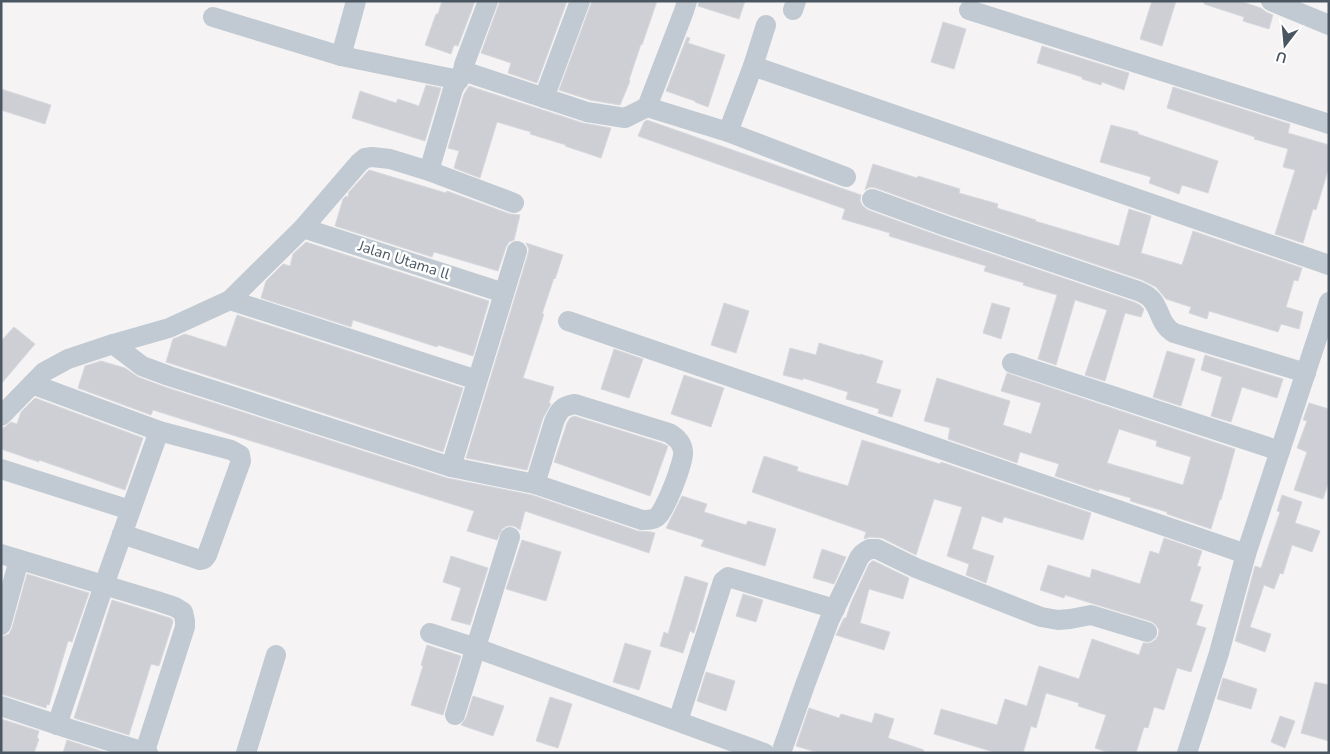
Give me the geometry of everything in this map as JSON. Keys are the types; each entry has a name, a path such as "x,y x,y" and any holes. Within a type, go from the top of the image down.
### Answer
{"street":[{"path":"340,56 356,1"},
{"path":"428,172 453,89 461,76 488,1"},
{"path":"544,98 580,1"},
{"path":"213,17 340,56 461,76 544,98 586,112 625,118 647,107 687,1"},
{"path":"1271,1 1329,25"},
{"path":"969,10 1329,124"},
{"path":"728,132 766,25"},
{"path":"753,66 1329,265"},
{"path":"647,107 728,132 846,177"},
{"path":"1,416 44,372 68,359 169,328 230,300 303,228 358,163 365,158 390,159 514,203"},
{"path":"872,199 1138,291 1153,300 1167,329 1174,333 1306,373"},
{"name":"Jalan Utama ll","path":"303,228 504,293"},
{"path":"451,467 517,251"},
{"path":"230,300 477,380"},
{"path":"1187,753 1220,653 1246,554 1329,302"},
{"path":"568,321 1246,554"},
{"path":"113,344 142,366 451,467 535,484 642,520 653,520 662,513 681,466 683,450 680,442 668,433 575,404 564,406 557,413 535,484"},
{"path":"1012,364 1280,452"},
{"path":"32,384 159,431 231,450 240,456 241,461 211,546 204,559 200,560 122,534"},
{"path":"57,724 159,431"},
{"path":"1,469 130,510"},
{"path":"455,715 510,537"},
{"path":"781,753 805,684 835,609 862,554 870,549 878,550 916,568 1041,617 1064,620 1091,615 1147,632"},
{"path":"1,625 10,557 166,604 175,607 185,615 185,627 147,752 1,706"},
{"path":"678,721 723,581 728,577 835,609"},
{"path":"430,632 764,753"},
{"path":"246,753 276,655"}],"building":[{"path":"442,1 475,1 458,46 454,45 451,54 425,45"},
{"path":"500,1 567,1 537,83 508,73 511,63 481,53"},
{"path":"592,1 657,1 620,105 590,100 559,90"},
{"path":"699,1 745,1 739,19 698,6"},
{"path":"1152,1 1176,1 1162,46 1140,39"},
{"path":"1204,1 1240,1 1261,8 1273,15 1269,29 1243,21 1244,17 1204,4"},
{"path":"943,22 966,29 954,69 931,62"},
{"path":"687,37 690,38 688,43 725,55 708,107 666,91"},
{"path":"1042,46 1129,73 1124,90 1102,82 1101,85 1037,63"},
{"path":"426,85 441,88 425,141 352,118 360,91 396,103 398,99 419,106"},
{"path":"469,86 583,123 611,128 601,158 530,134 531,132 497,122 480,178 454,168 459,151 448,148 464,94"},
{"path":"1173,87 1290,124 1288,133 1329,145 1329,167 1316,210 1313,209 1303,243 1275,234 1295,170 1283,167 1288,149 1167,108"},
{"path":"1,89 51,105 45,124 1,110"},
{"path":"647,120 861,195 860,201 868,210 1134,302 1144,309 1141,317 1125,313 1105,381 1085,375 1107,310 1075,300 1056,365 1038,359 1057,295 984,271 986,266 889,236 890,233 842,219 845,209 638,136 644,122"},
{"path":"1111,125 1138,132 1138,134 1218,161 1208,193 1182,185 1179,194 1149,183 1151,177 1100,162"},
{"path":"873,164 960,189 959,193 998,204 997,208 1119,246 1129,209 1151,216 1141,253 1182,265 1193,231 1302,268 1298,281 1294,280 1286,307 1303,312 1299,329 1281,324 1278,332 1209,311 1207,319 1189,313 1191,307 1166,299 1156,287 1142,280 876,188 870,187 865,190"},
{"path":"369,170 446,193 447,191 510,214 520,215 514,240 509,242 506,247 498,271 434,252 432,257 335,226 343,199 346,196 348,197 349,192"},
{"path":"306,242 489,301 473,356 438,345 437,347 353,320 351,327 261,298 266,281 283,264 290,266 293,254"},
{"path":"526,243 563,255 542,314 544,314 523,378 554,387 549,403 551,404 543,418 527,470 466,458 528,254 529,249"},
{"path":"724,303 749,311 736,353 711,345"},
{"path":"992,303 1010,308 1001,339 983,333"},
{"path":"237,315 463,388 443,452 166,362 173,339 185,334 226,347"},
{"path":"14,327 35,344 1,384 1,341"},
{"path":"819,343 883,361 876,383 901,390 892,417 878,413 879,409 846,399 848,392 803,378 803,380 783,375 790,348 816,355"},
{"path":"614,349 643,359 629,398 601,389"},
{"path":"1167,351 1195,359 1181,406 1153,397"},
{"path":"1205,355 1283,379 1277,398 1242,387 1231,422 1211,416 1222,377 1201,370"},
{"path":"101,361 125,368 138,377 165,387 447,478 532,495 638,531 655,533 649,553 525,511 520,530 514,526 507,526 502,529 497,540 467,531 474,511 153,410 151,415 78,388 85,366"},
{"path":"1007,373 1235,449 1211,529 1167,514 1167,512 1130,501 1131,498 1099,489 1099,491 1055,476 1059,464 1020,452 1017,463 948,439 950,428 924,421 937,378 1010,401 1003,425 1031,434 1041,403 1001,391","holes":["1119,429 1157,441 1156,446 1191,457 1183,485 1107,463"]},
{"path":"684,375 724,388 711,427 671,414"},
{"path":"35,398 143,438 125,490 1,449 1,428 11,422 17,424 21,412"},
{"path":"1309,403 1329,409 1329,481 1323,499 1294,490 1307,452 1297,448 1307,421 1303,420"},
{"path":"574,416 668,446 650,496 554,462 567,423"},
{"path":"862,440 940,464 941,462 1091,513 1083,540 1004,517 1002,523 982,516 972,549 994,556 986,583 966,575 969,564 947,556 962,507 934,499 916,555 882,538 870,537 864,539 866,532 752,492 764,456 798,467 797,471 848,486"},
{"path":"1282,495 1302,502 1295,523 1320,531 1312,552 1292,545 1283,574 1280,573 1274,589 1264,585 1250,627 1271,634 1265,652 1235,641 1255,566 1261,568 1280,512 1277,511"},
{"path":"682,496 707,504 704,512 746,525 748,521 776,529 765,566 701,546 704,540 666,528"},
{"path":"1164,538 1202,551 1197,566 1201,567 1190,601 1203,605 1196,625 1206,628 1191,672 1177,668 1164,710 1154,707 1148,728 1144,727 1136,753 1110,753 1095,748 1106,715 1078,706 1079,703 1046,693 1036,728 1031,726 1023,753 997,753 934,734 941,709 997,725 1005,699 1027,706 1039,666 1079,679 1092,639 1139,655 1143,643 1150,643 1158,636 1159,630 1155,624 1065,595 1064,598 1040,590 1048,565 1090,578 1092,569 1140,584 1150,551 1159,554"},
{"path":"522,540 561,552 546,601 506,589"},
{"path":"822,549 846,557 834,584 813,578"},
{"path":"451,556 488,568 470,625 451,620 461,588 443,582"},
{"path":"872,561 909,578 903,599 869,589 860,623 890,632 884,650 836,635 844,618 846,618 851,603"},
{"path":"27,574 89,593 72,642 68,641 49,705 47,704 46,708 1,694 1,637 9,634 12,628"},
{"path":"685,576 708,583 694,633 690,631 683,653 660,646 664,632 668,634"},
{"path":"743,594 763,600 756,622 736,616"},
{"path":"112,600 170,618 173,622 159,666 151,664 129,735 74,718"},
{"path":"625,643 651,651 639,690 613,682"},
{"path":"427,645 461,656 443,715 411,705 423,666 421,665"},
{"path":"706,672 735,681 726,711 697,701"},
{"path":"1223,678 1257,689 1251,709 1217,699"},
{"path":"1315,682 1329,685 1329,741 1301,733"},
{"path":"473,696 504,706 493,736 461,725 466,718"},
{"path":"550,697 572,704 558,748 536,741"},
{"path":"809,708 839,718 841,714 872,723 875,713 894,719 888,738 924,750 923,753 819,753 796,746"},
{"path":"1280,716 1295,721 1285,748 1271,742"},
{"path":"1,719 39,731 37,738 39,739 34,753 1,753"},
{"path":"67,740 107,753 63,753"}]}
